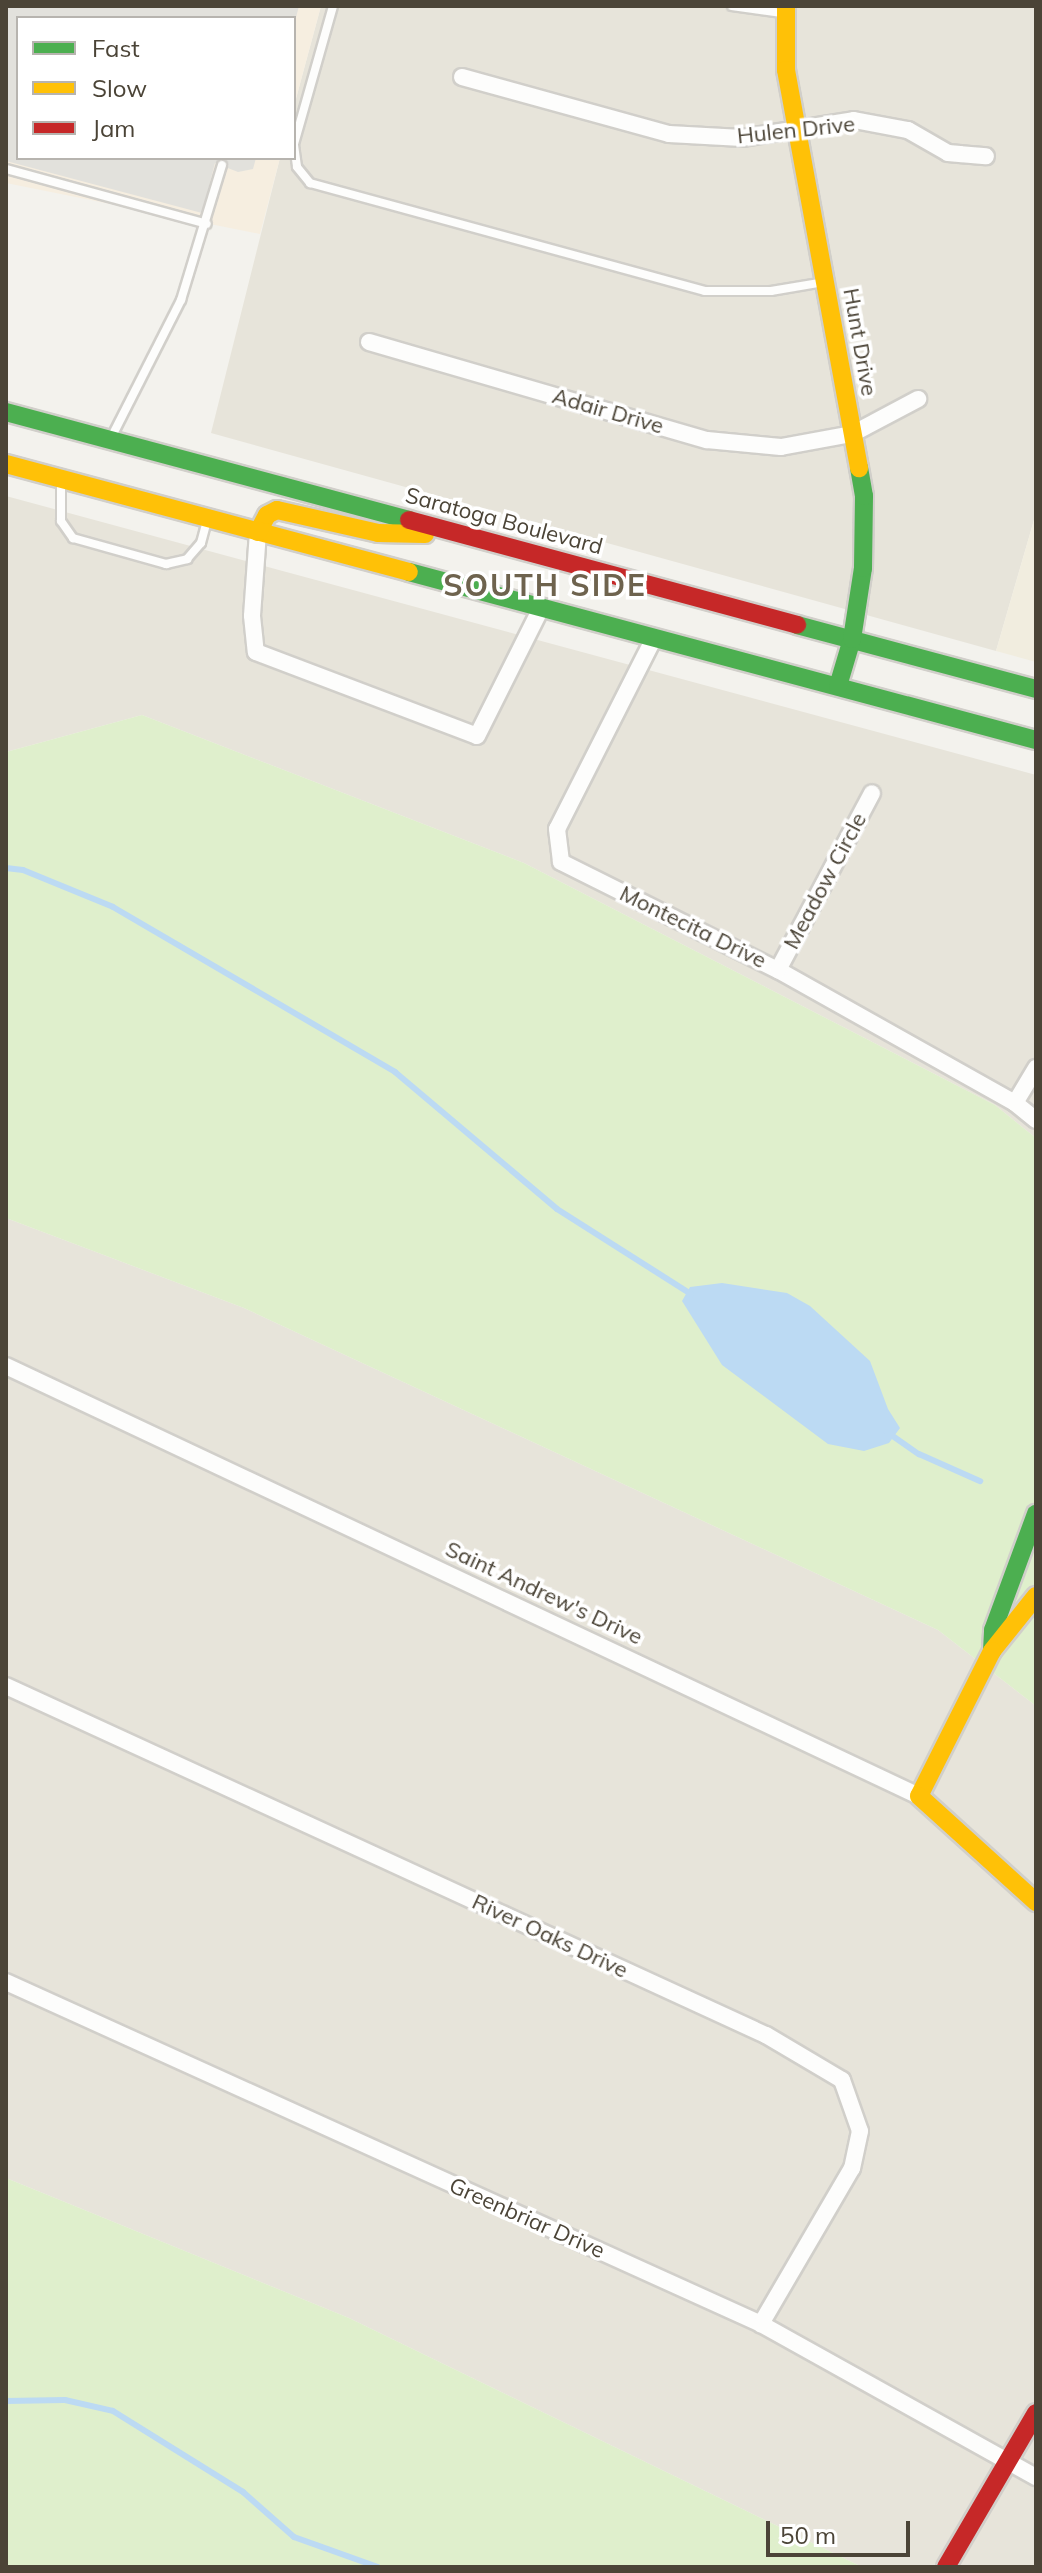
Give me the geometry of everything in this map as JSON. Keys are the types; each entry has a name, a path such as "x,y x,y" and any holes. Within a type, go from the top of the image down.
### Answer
{"main road":[{"name":"Hunt Drive","path":"785,10 786,70 864,496 863,568 852,639 838,686"},
{"name":"Saratoga Boulevard","path":"6,412 1036,689"},
{"path":"6,427 66,428"},
{"path":"7,466 1036,740"},
{"path":"258,532 267,515 277,510 294,511 378,533 462,535"},
{"path":"992,1651 993,1630 1036,1514"},
{"path":"919,1796 992,1651 1036,1596"},
{"name":"Saint Andrew's Drive","path":"919,1796 1036,1902"},
{"path":"946,2567 1036,2413"}],"street":[{"name":"Hulen Drive","path":"462,77 669,134 742,138 854,120 908,130 948,153 986,156"},
{"name":"Adair Drive","path":"369,342 707,440 781,447 852,434 918,399"},
{"path":"258,532 252,616 256,652 477,736 541,608"},
{"name":"Montecita Drive","path":"654,638 557,829 561,862 778,970 1015,1103 1036,1120"},
{"name":"Meadow Circle","path":"778,970 872,793"},
{"path":"1015,1103 1036,1068"},
{"name":"Saint Andrew's Drive","path":"6,1366 919,1796"},
{"name":"River Oaks Drive","path":"6,1686 766,2035 842,2080 860,2131 852,2168 761,2324"},
{"name":"Greenbriar Drive","path":"6,1982 761,2324 1036,2477"}],"lane":[{"path":"296,138 333,6"},
{"path":"732,6 785,10"},
{"path":"296,160 297,167 310,183 705,291 771,291 825,282"},
{"path":"110,440 181,300 207,224 222,165"},
{"path":"6,169 207,224"},
{"path":"60,478 61,521 73,538 166,564 187,559 201,543 208,518"}],"shaded area":[{"path":"6,6 321,6 296,99 296,16 16,16 16,160 279,160 260,234 6,183"},
{"path":"6,6 299,6 296,17 16,16 16,160 255,160 253,169 238,172 215,163 202,213 6,161"},
{"path":"321,6 1036,6 1036,513 996,651 211,433 279,160 296,160 296,99"},
{"path":"6,496 1036,775 1036,1138 995,1105 524,863 142,715 6,752"},
{"path":"1036,513 1036,662 996,651"},
{"path":"6,1218 244,1308 938,1630 1036,1706 1036,2567 862,2567 349,2318 6,2178"}],"green space":[{"path":"142,715 524,863 995,1105 1036,1138 1036,1706 938,1630 244,1308 6,1218 6,752"},
{"path":"6,2178 349,2318 862,2567 6,2567"}],"water":[{"path":"722,1283 787,1293 810,1306 870,1361 888,1409 900,1428 889,1443 864,1451 828,1444 722,1365 682,1301 690,1287"}],"waterway":[{"path":"6,868 23,870 113,907 395,1072 557,1209 691,1294"},
{"path":"887,1432 919,1454 980,1481"},
{"path":"6,2401 65,2400 113,2411 243,2492 294,2537 378,2567"}],"traffic: fast":[{"path":"6,412 409,520"},
{"path":"838,686 852,639 863,568 864,496 859,468"},
{"path":"409,572 1036,740"},
{"path":"797,625 1036,689"},
{"path":"992,1651 993,1630 1036,1514"}],"traffic: slow":[{"path":"786,6 786,70 859,468"},
{"path":"6,464 409,572"},
{"path":"258,532 267,515 277,510 378,533 425,534"},
{"path":"1036,1596 992,1651 919,1796 1036,1902"}],"traffic: jam":[{"path":"409,520 797,625"},
{"path":"946,2567 1036,2413"}],"district":[{"name":"SOUTH SIDE","path":"545,585"}]}
